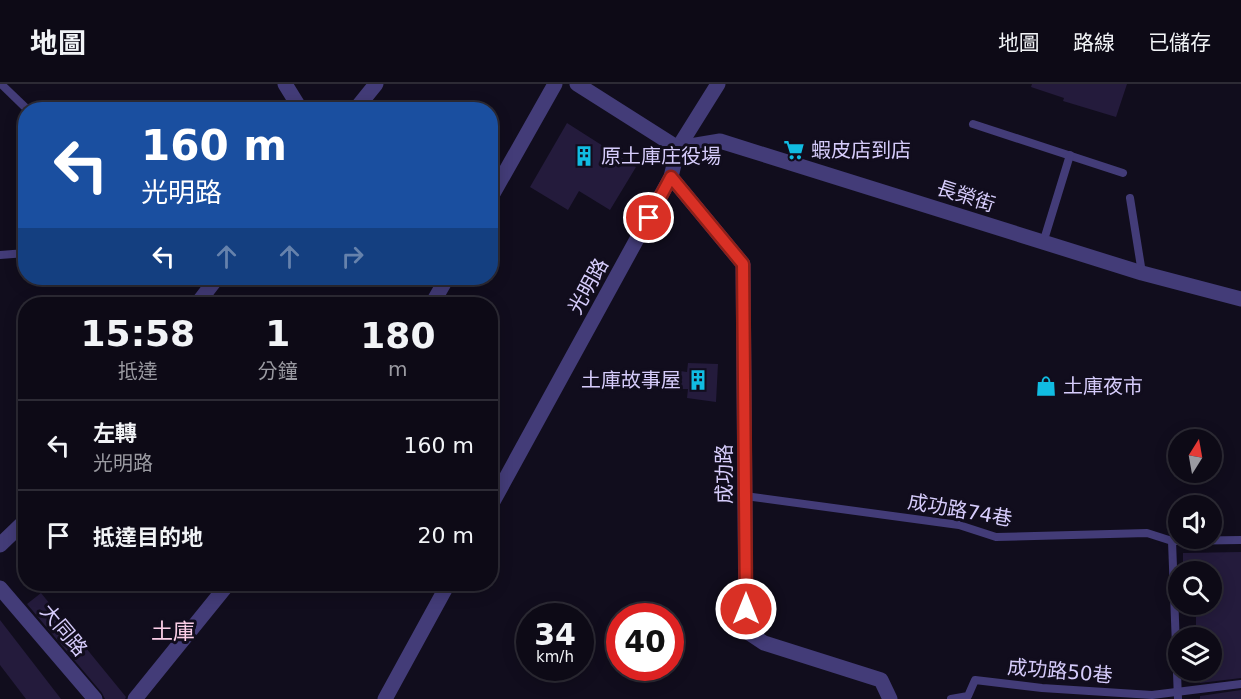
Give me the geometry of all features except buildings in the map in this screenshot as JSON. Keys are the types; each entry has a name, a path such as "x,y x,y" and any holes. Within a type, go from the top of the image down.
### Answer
{"street":[{"path":"285,84 296,102"},
{"path":"361,102 376,84"},
{"path":"498,185 555,84"},
{"path":"577,84 678,148"},
{"name":"光明路","path":"498,492 671,177 678,148 718,84"},
{"name":"長榮街","path":"678,148 720,141 1043,243 1142,273 1241,299"},
{"name":"成功路","path":"671,177 743,264 746,631 764,643 881,680 890,699"},
{"path":"0,545 18,528"},
{"name":"大同路","path":"0,588 95,699"},
{"path":"135,699 222,591"},
{"path":"385,699 444,591"}],"lane":[{"path":"1,84 19,102"},
{"path":"974,124 1123,173"},
{"path":"1043,243 1070,155"},
{"path":"1130,198 1142,273"},
{"path":"0,255 18,254"},
{"name":"成功路74巷","path":"745,496 960,525 996,537 1147,533 1168,540"},
{"name":"成功路74巷","path":"1222,540 1241,540"},
{"path":"1172,549 1178,696"},
{"name":"成功路50巷","path":"951,699 968,696 975,680 1152,697 1178,696 1241,684"}],"place":[{"name":"蝦皮店到店","path":"794,150"},
{"name":"原土庫庄役場","path":"584,156"},
{"name":"土庫故事屋","path":"698,380"},
{"name":"土庫夜市","path":"1046,386"}],"district":[{"name":"土庫","path":"173,631"}],"route":[{"path":"649,218 671,177 743,264 746,609"}]}
